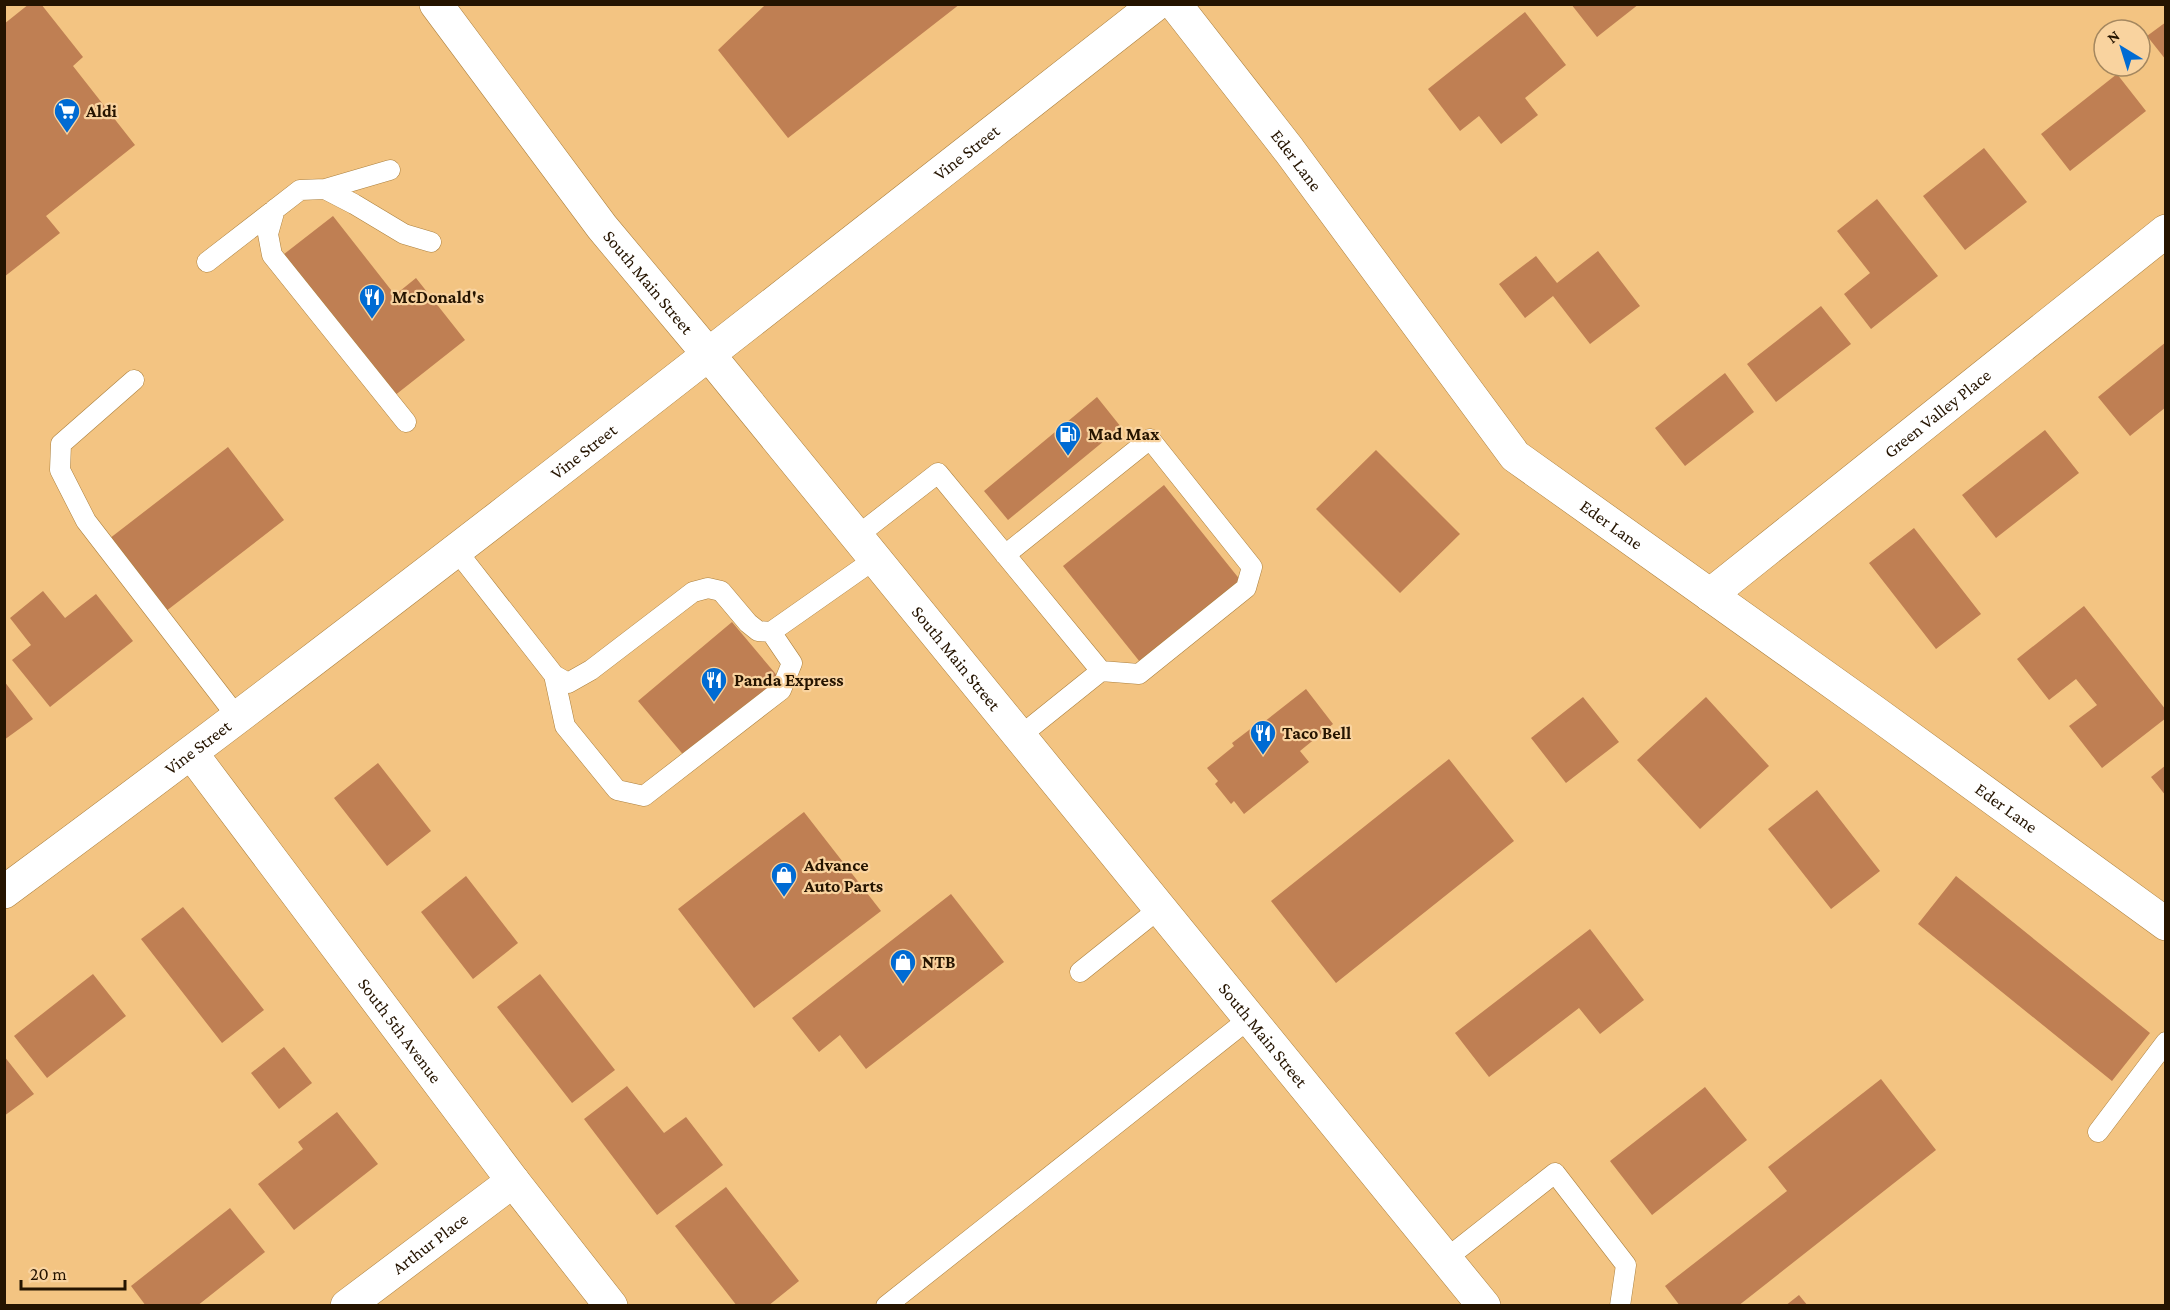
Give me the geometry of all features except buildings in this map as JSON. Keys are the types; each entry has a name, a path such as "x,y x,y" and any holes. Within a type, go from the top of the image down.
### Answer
{"street":[{"name":"South Main Street","path":"436,4 602,227 1484,1305"},
{"name":"Vine Street","path":"4,892 238,718 709,355 1156,4"},
{"name":"Eder Lane","path":"1175,4 1289,150 1515,456 2166,924"},
{"name":"Green Valley Place","path":"1710,596 2166,231"},
{"name":"South 5th Avenue","path":"192,753 513,1181 611,1305"},
{"name":"Arthur Place","path":"347,1305 513,1181"}],"lane":[{"path":"207,261 300,190 325,189 390,170"},
{"path":"325,189 404,234 430,242"},
{"path":"275,209 268,234 272,255 406,422"},
{"path":"134,380 61,444 60,470 86,521 238,718"},
{"path":"1005,555 1150,439 1252,567 1246,588 1139,674 1101,671 1020,736"},
{"path":"456,550 554,675 568,683 591,670 693,591 708,588 721,591 748,623 758,631 771,632 866,547 938,474 1101,671"},
{"path":"554,675 565,726 617,790 644,796 781,690 792,663 771,632"},
{"path":"1080,972 1160,908"},
{"path":"886,1305 1250,1018"},
{"path":"2098,1132 2166,1042"},
{"path":"1447,1258 1555,1173 1626,1265 1620,1305"}],"place":[{"name":"Aldi","path":"67,134"},
{"name":"McDonald's","path":"372,320"},
{"name":"Mad Max","path":"1068,457"},
{"name":"Panda Express","path":"714,703"},
{"name":"Taco Bell","path":"1263,756"},
{"name":"Advance Auto Parts","path":"784,898"},
{"name":"NTB","path":"903,985"}]}
